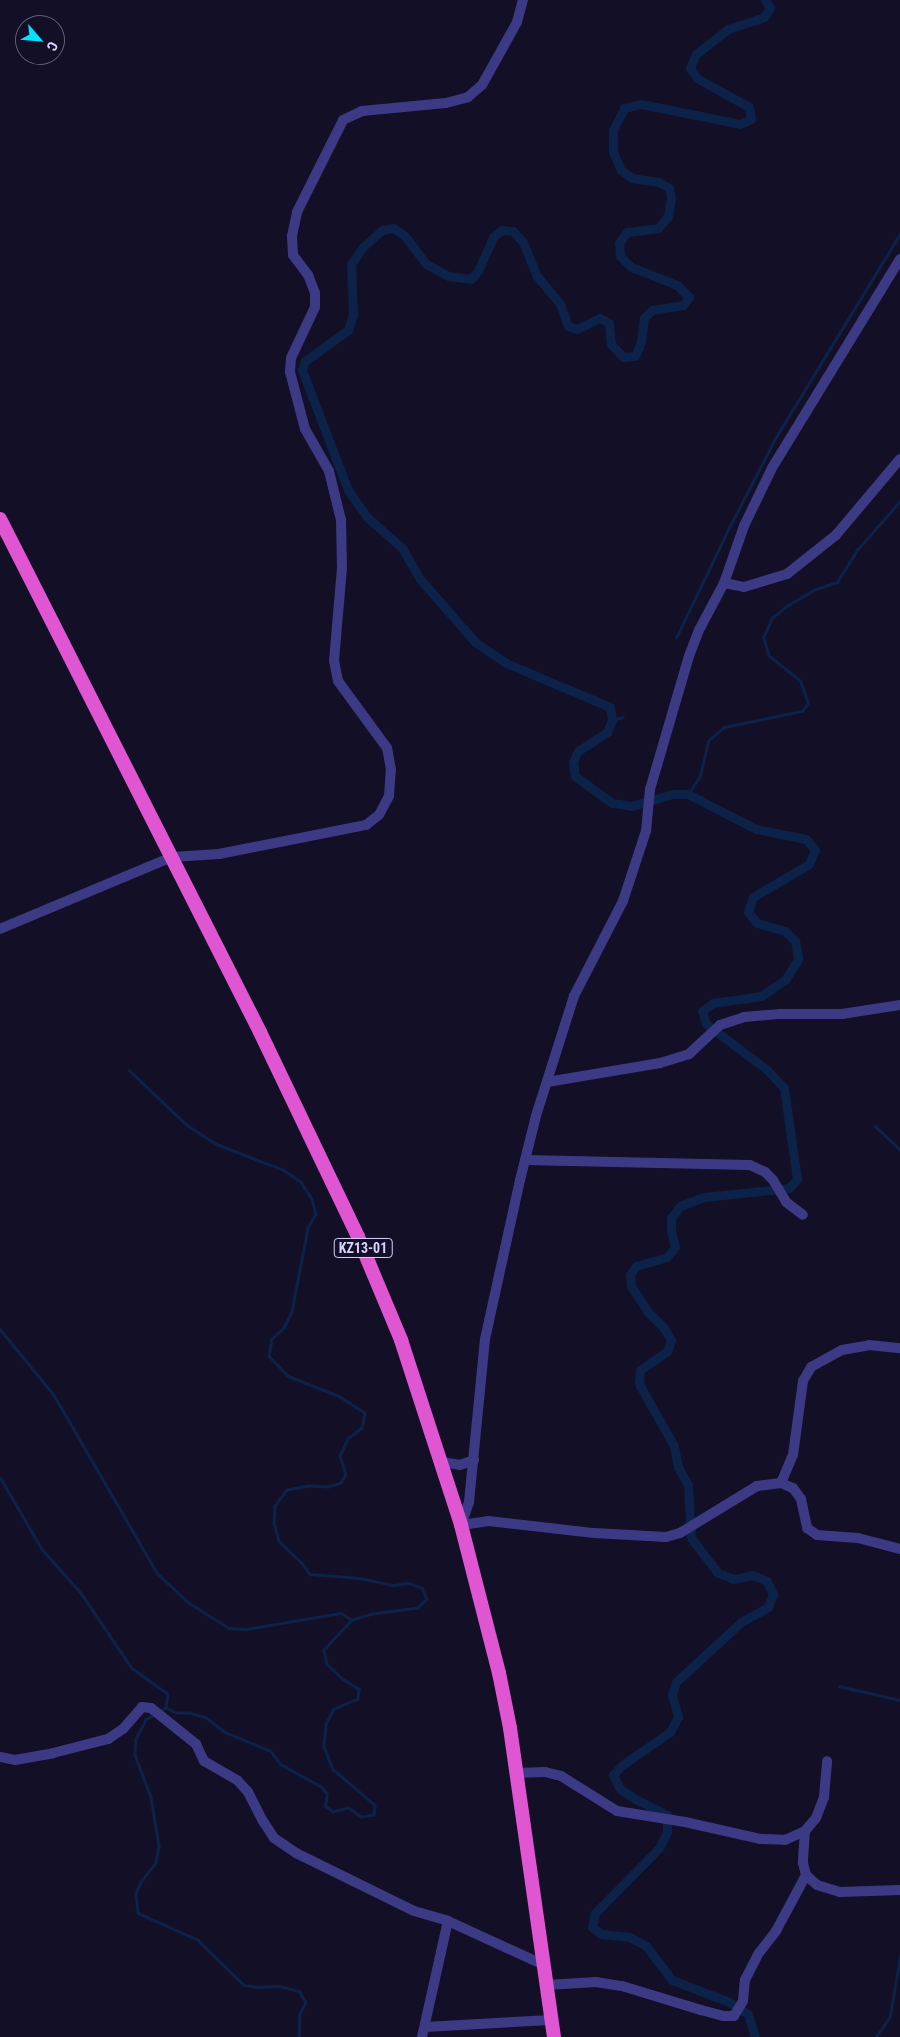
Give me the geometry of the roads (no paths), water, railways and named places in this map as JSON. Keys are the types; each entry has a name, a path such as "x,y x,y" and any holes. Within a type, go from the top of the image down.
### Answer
{"highway":[{"name":"KZ13-01","path":"0,519 5,536 172,856 358,1237 401,1340 461,1525 499,1673 516,1773 554,2037"}],"street":[{"path":"0,929 172,856 219,854 366,825 379,815 389,796 391,770 386,748 338,681 334,661 342,568 341,520 329,471 305,429 290,372 291,358 315,308 315,293 308,275 293,255 292,236 297,212 343,120 362,111 446,104 468,97 482,85 517,22 523,0"},
{"path":"900,259 772,468 744,526 724,583 699,630 689,656 650,789 646,831 623,901 574,996 525,1160 485,1339 469,1502 461,1525 488,1521 594,1533 666,1537 680,1533 757,1486 781,1483 794,1488 800,1499 807,1528 817,1535 858,1538 900,1549"},
{"path":"724,583 744,587 787,574 836,534 900,459"},
{"path":"547,1082 660,1063 689,1054 720,1024 744,1018 780,1014 842,1014 900,1004"},
{"path":"525,1160 750,1165 765,1172 773,1180 786,1202 803,1215"},
{"path":"781,1483 793,1455 803,1381 811,1367 842,1350 869,1346 900,1348"},
{"path":"442,1462 460,1465 474,1460"},
{"path":"0,1757 15,1760 108,1739 123,1729 142,1707 151,1708 196,1744 204,1761 238,1781 248,1792 262,1822 274,1838 296,1854 406,1906 448,1921 544,1965"},
{"path":"516,1773 545,1772 561,1776 617,1811 633,1815 686,1822 761,1840 785,1840 805,1831 816,1818 824,1797 827,1761"},
{"path":"805,1831 803,1863 806,1875 817,1885 840,1892 900,1890"},
{"path":"546,1985 596,1982 622,1986 708,2012 723,2016 734,2016 743,2001 745,1980 759,1952 776,1932 806,1875"},
{"path":"448,1921 423,2032 551,2020"}],"waterway":[{"path":"755,2037 748,2014 729,2002 672,1980 646,1946 630,1937 601,1934 592,1927 595,1913 659,1848 667,1832 667,1815 620,1789 613,1775 622,1765 670,1732 678,1717 672,1695 676,1682 741,1622 768,1607 773,1594 767,1581 753,1575 734,1579 718,1573 691,1538 688,1485 678,1467 674,1446 639,1384 640,1370 667,1351 671,1340 664,1328 648,1312 631,1286 630,1275 636,1266 667,1257 675,1247 671,1231 671,1218 680,1206 704,1197 789,1188 797,1179 784,1088 766,1069 706,1024 702,1011 713,1003 761,996 785,980 798,959 795,941 785,931 757,923 748,912 753,897 809,864 815,850 806,839 756,829 688,794 672,794 632,806 612,803 575,776 573,762 578,751 607,732 612,720 610,707 506,663 476,643 420,579 402,548 367,517 348,490 302,370 305,361 348,330 353,315 351,264 363,247 382,230 393,228 405,236 426,264 449,276 471,279 478,271 493,237 502,230 513,231 523,242 536,275 560,304 568,326 577,329 600,318 609,323 611,344 623,357 635,356 641,342 644,318 652,310 683,305 689,297 677,285 631,267 620,256 619,243 627,232 658,228 668,216 671,197 669,188 659,182 632,178 621,170 613,152 613,130 624,108 641,104 740,124 751,119 749,107 697,78 690,68 696,54 728,29 764,17 770,8 765,0"},
{"path":"676,638 730,526 776,437 900,234"},
{"path":"688,794 700,776 708,741 724,727 802,711 808,703 800,681 769,656 763,638 772,618 788,605 816,589 837,582 857,550 900,501"},
{"path":"612,720 623,717"},
{"path":"129,1070 187,1125 216,1144 284,1170 301,1182 312,1199 316,1214 308,1228 292,1312 284,1328 272,1339 269,1356 288,1376 339,1396 365,1413 362,1428 348,1439 340,1456 346,1474 341,1483 329,1487 309,1486 287,1490 275,1506 274,1523 279,1541 302,1563 310,1574 360,1578 394,1585 409,1583 422,1588 427,1599 418,1608 372,1614 352,1620 324,1650 327,1664 343,1679 359,1689 358,1699 334,1709 326,1724 324,1746 333,1769 375,1805 374,1815 361,1817 348,1808 333,1812 325,1806 327,1794 321,1787 281,1765 270,1751 224,1732 206,1718 190,1713 176,1713 166,1708 159,1712"},
{"path":"875,1126 900,1149"},
{"path":"0,1329 54,1395 157,1573 188,1602 229,1628 246,1629 341,1613 352,1620"},
{"path":"0,1477 42,1549 81,1593 132,1668 168,1694 166,1708"},
{"path":"839,1686 900,1700"},
{"path":"154,1715 146,1720 136,1739 135,1755 151,1797 159,1846 156,1863 141,1882 136,1894 138,1913 198,1940 244,1985 259,1987 279,1986 299,1991 306,2002 300,2014 299,2037"},
{"path":"876,2037 890,2016 900,1956"}]}
